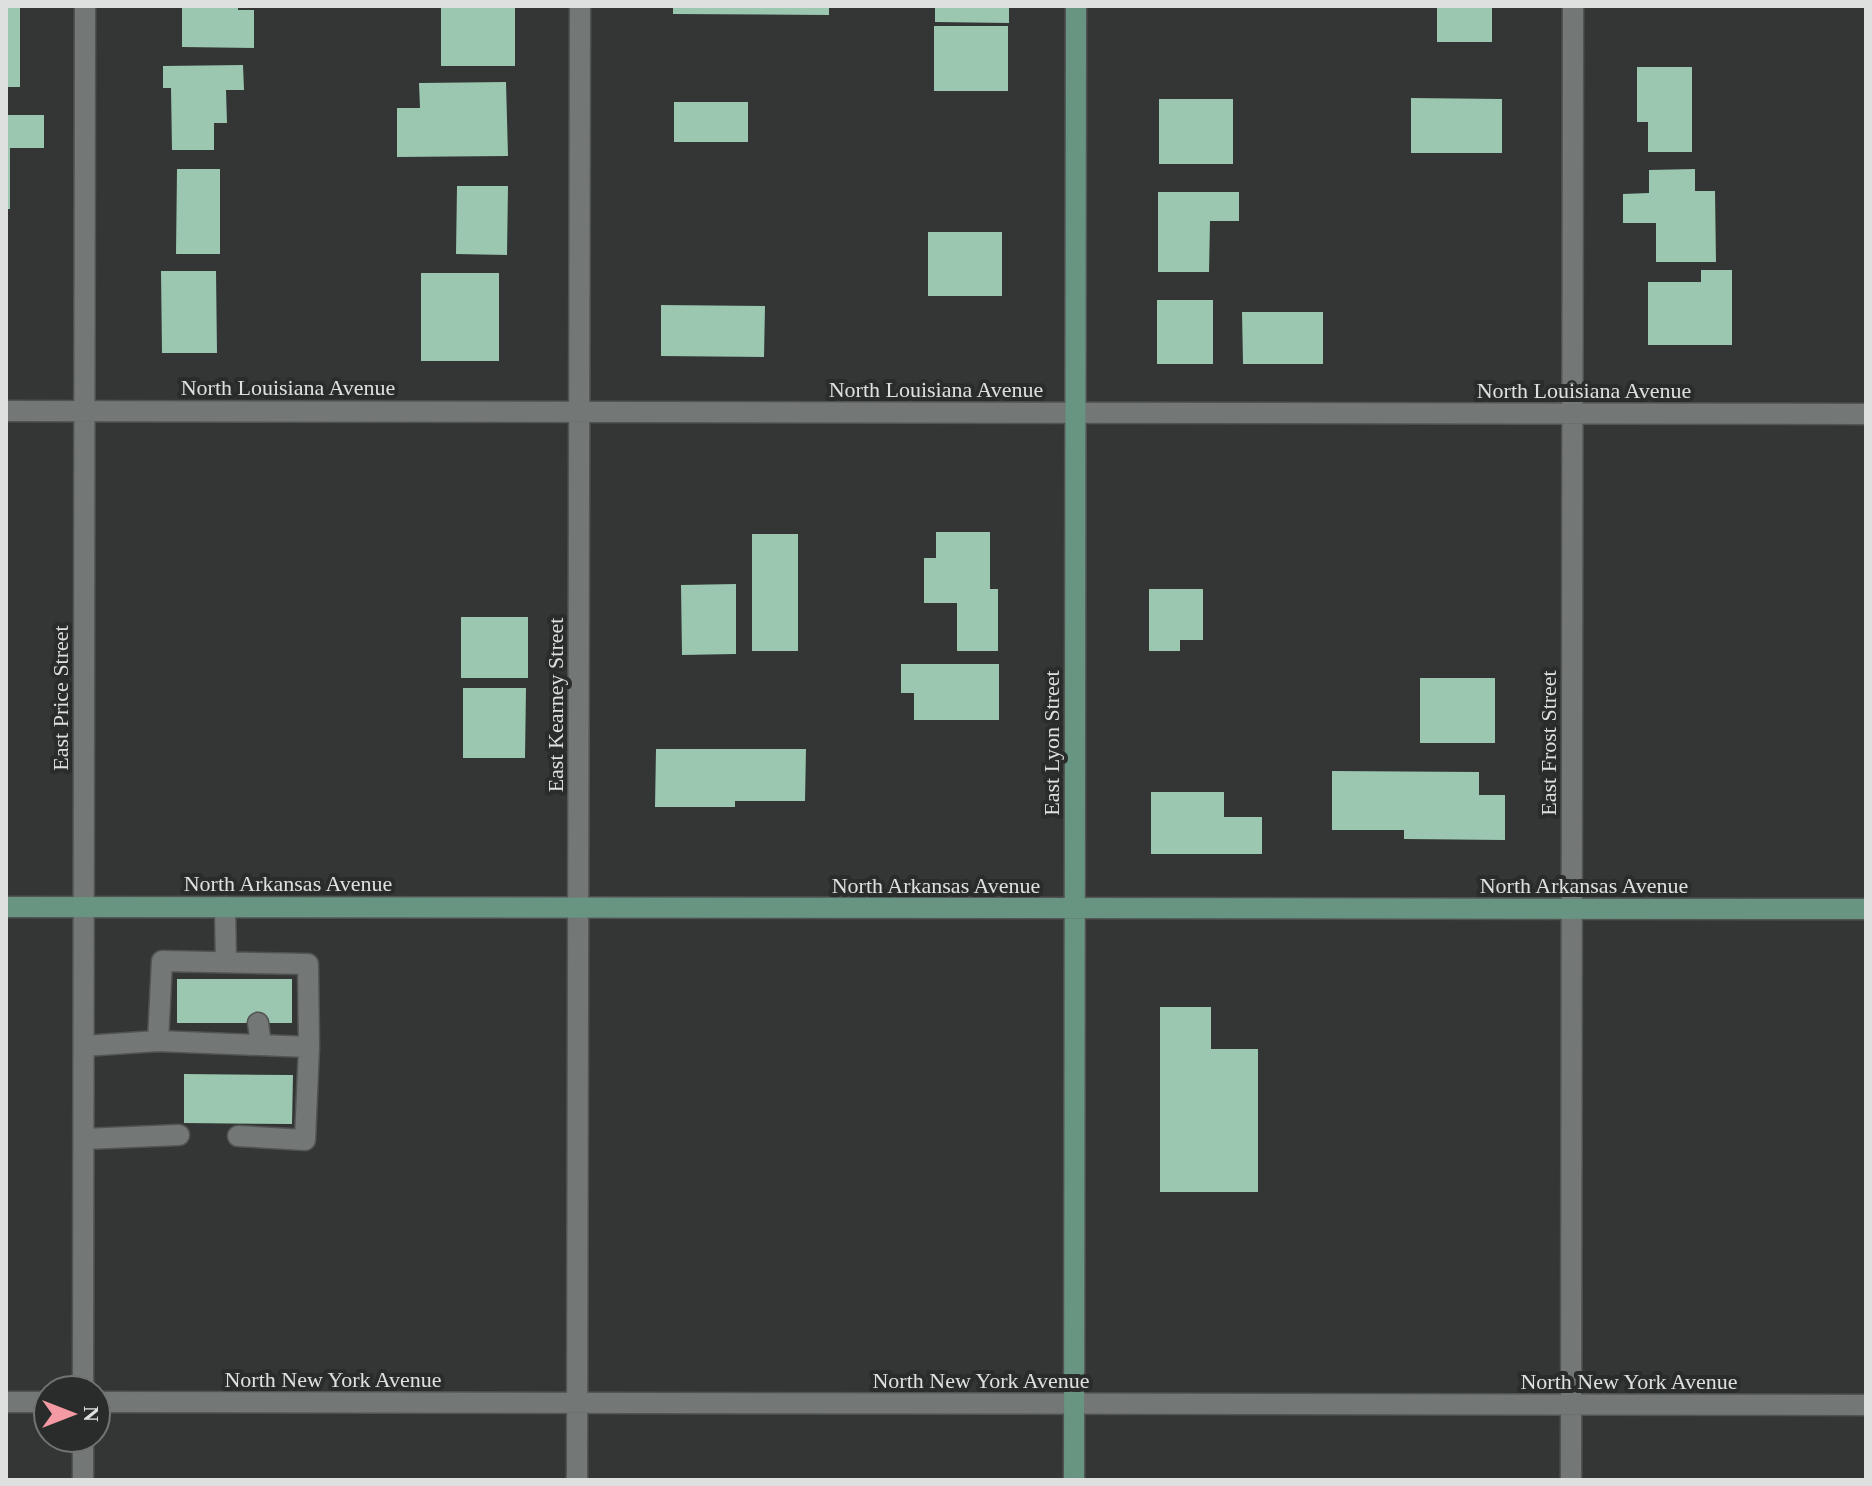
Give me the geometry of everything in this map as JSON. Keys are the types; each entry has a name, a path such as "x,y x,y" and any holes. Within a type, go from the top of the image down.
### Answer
{"main road":[{"name":"East Lyon Street","path":"1074,1480 1076,6"},
{"name":"North Arkansas Avenue","path":"6,907 1866,909"}],"street":[{"name":"East Price Street","path":"83,1374 85,6"},
{"name":"East Kearney Street","path":"577,1480 580,6"},
{"name":"East Frost Street","path":"1571,1480 1573,6"},
{"name":"North Louisiana Avenue","path":"6,411 1866,414"},
{"path":"217,968 225,907"},
{"path":"158,1041 162,961 258,971 308,964 309,1047 305,1140 238,1136"},
{"path":"258,1023 261,1045"},
{"path":"84,1046 158,1041 209,1033 261,1045 309,1047"},
{"path":"84,1139 179,1135"},
{"path":"6,1402 32,1402"},
{"name":"North New York Avenue","path":"112,1402 1866,1405"},
{"path":"83,1454 83,1480"}],"building":[{"path":"6,6 20,6 20,87 6,87"},
{"path":"182,6 238,6 238,10 254,10 254,48 182,47"},
{"path":"441,6 515,6 515,66 441,66"},
{"path":"673,6 829,6 829,15 673,14"},
{"path":"935,6 1009,6 1009,23 935,22"},
{"path":"1437,6 1492,6 1492,42 1437,42"},
{"path":"934,26 1008,26 1008,91 934,91"},
{"path":"243,65 244,90 226,90 227,123 214,123 214,150 172,150 171,88 163,88 163,66"},
{"path":"1637,67 1692,67 1692,152 1648,152 1648,122 1637,122"},
{"path":"506,82 508,156 397,157 397,108 420,108 419,83"},
{"path":"1411,98 1502,99 1502,153 1411,153"},
{"path":"1159,99 1233,99 1233,164 1159,164"},
{"path":"674,102 748,102 748,142 674,142"},
{"path":"6,115 44,115 44,148 10,148 10,209 6,209"},
{"path":"177,169 220,169 220,254 176,254"},
{"path":"1695,169 1695,191 1715,191 1716,262 1656,262 1656,223 1623,223 1623,194 1649,193 1649,170"},
{"path":"457,186 508,186 507,255 456,254"},
{"path":"1158,192 1239,192 1239,221 1210,221 1209,272 1158,272"},
{"path":"928,232 1002,232 1002,296 928,296"},
{"path":"1701,270 1732,270 1732,345 1648,345 1648,282 1701,282"},
{"path":"161,271 216,271 217,353 162,353"},
{"path":"421,273 499,273 499,361 421,361"},
{"path":"1157,300 1213,300 1213,364 1157,364"},
{"path":"661,305 765,306 764,357 661,356"},
{"path":"1242,312 1323,312 1323,364 1243,364"},
{"path":"936,532 990,532 990,589 998,589 998,651 957,651 957,603 924,603 924,558 936,558"},
{"path":"752,534 798,534 798,651 752,651"},
{"path":"736,584 736,654 682,655 681,585"},
{"path":"1149,589 1203,589 1203,640 1180,640 1180,651 1149,651"},
{"path":"461,617 528,617 528,678 461,678"},
{"path":"901,664 999,664 999,720 914,720 914,693 901,693"},
{"path":"1420,678 1495,678 1495,743 1420,743"},
{"path":"463,688 526,688 525,758 463,758"},
{"path":"656,749 806,749 805,801 735,801 735,807 655,807"},
{"path":"1332,771 1479,772 1479,795 1505,795 1505,840 1404,839 1404,830 1332,830"},
{"path":"1151,792 1224,792 1224,817 1262,817 1262,854 1151,854"},
{"path":"177,979 292,979 292,1023 177,1023"},
{"path":"1160,1007 1211,1007 1211,1049 1258,1049 1258,1192 1160,1192"},
{"path":"184,1074 293,1075 292,1124 184,1123"}]}
